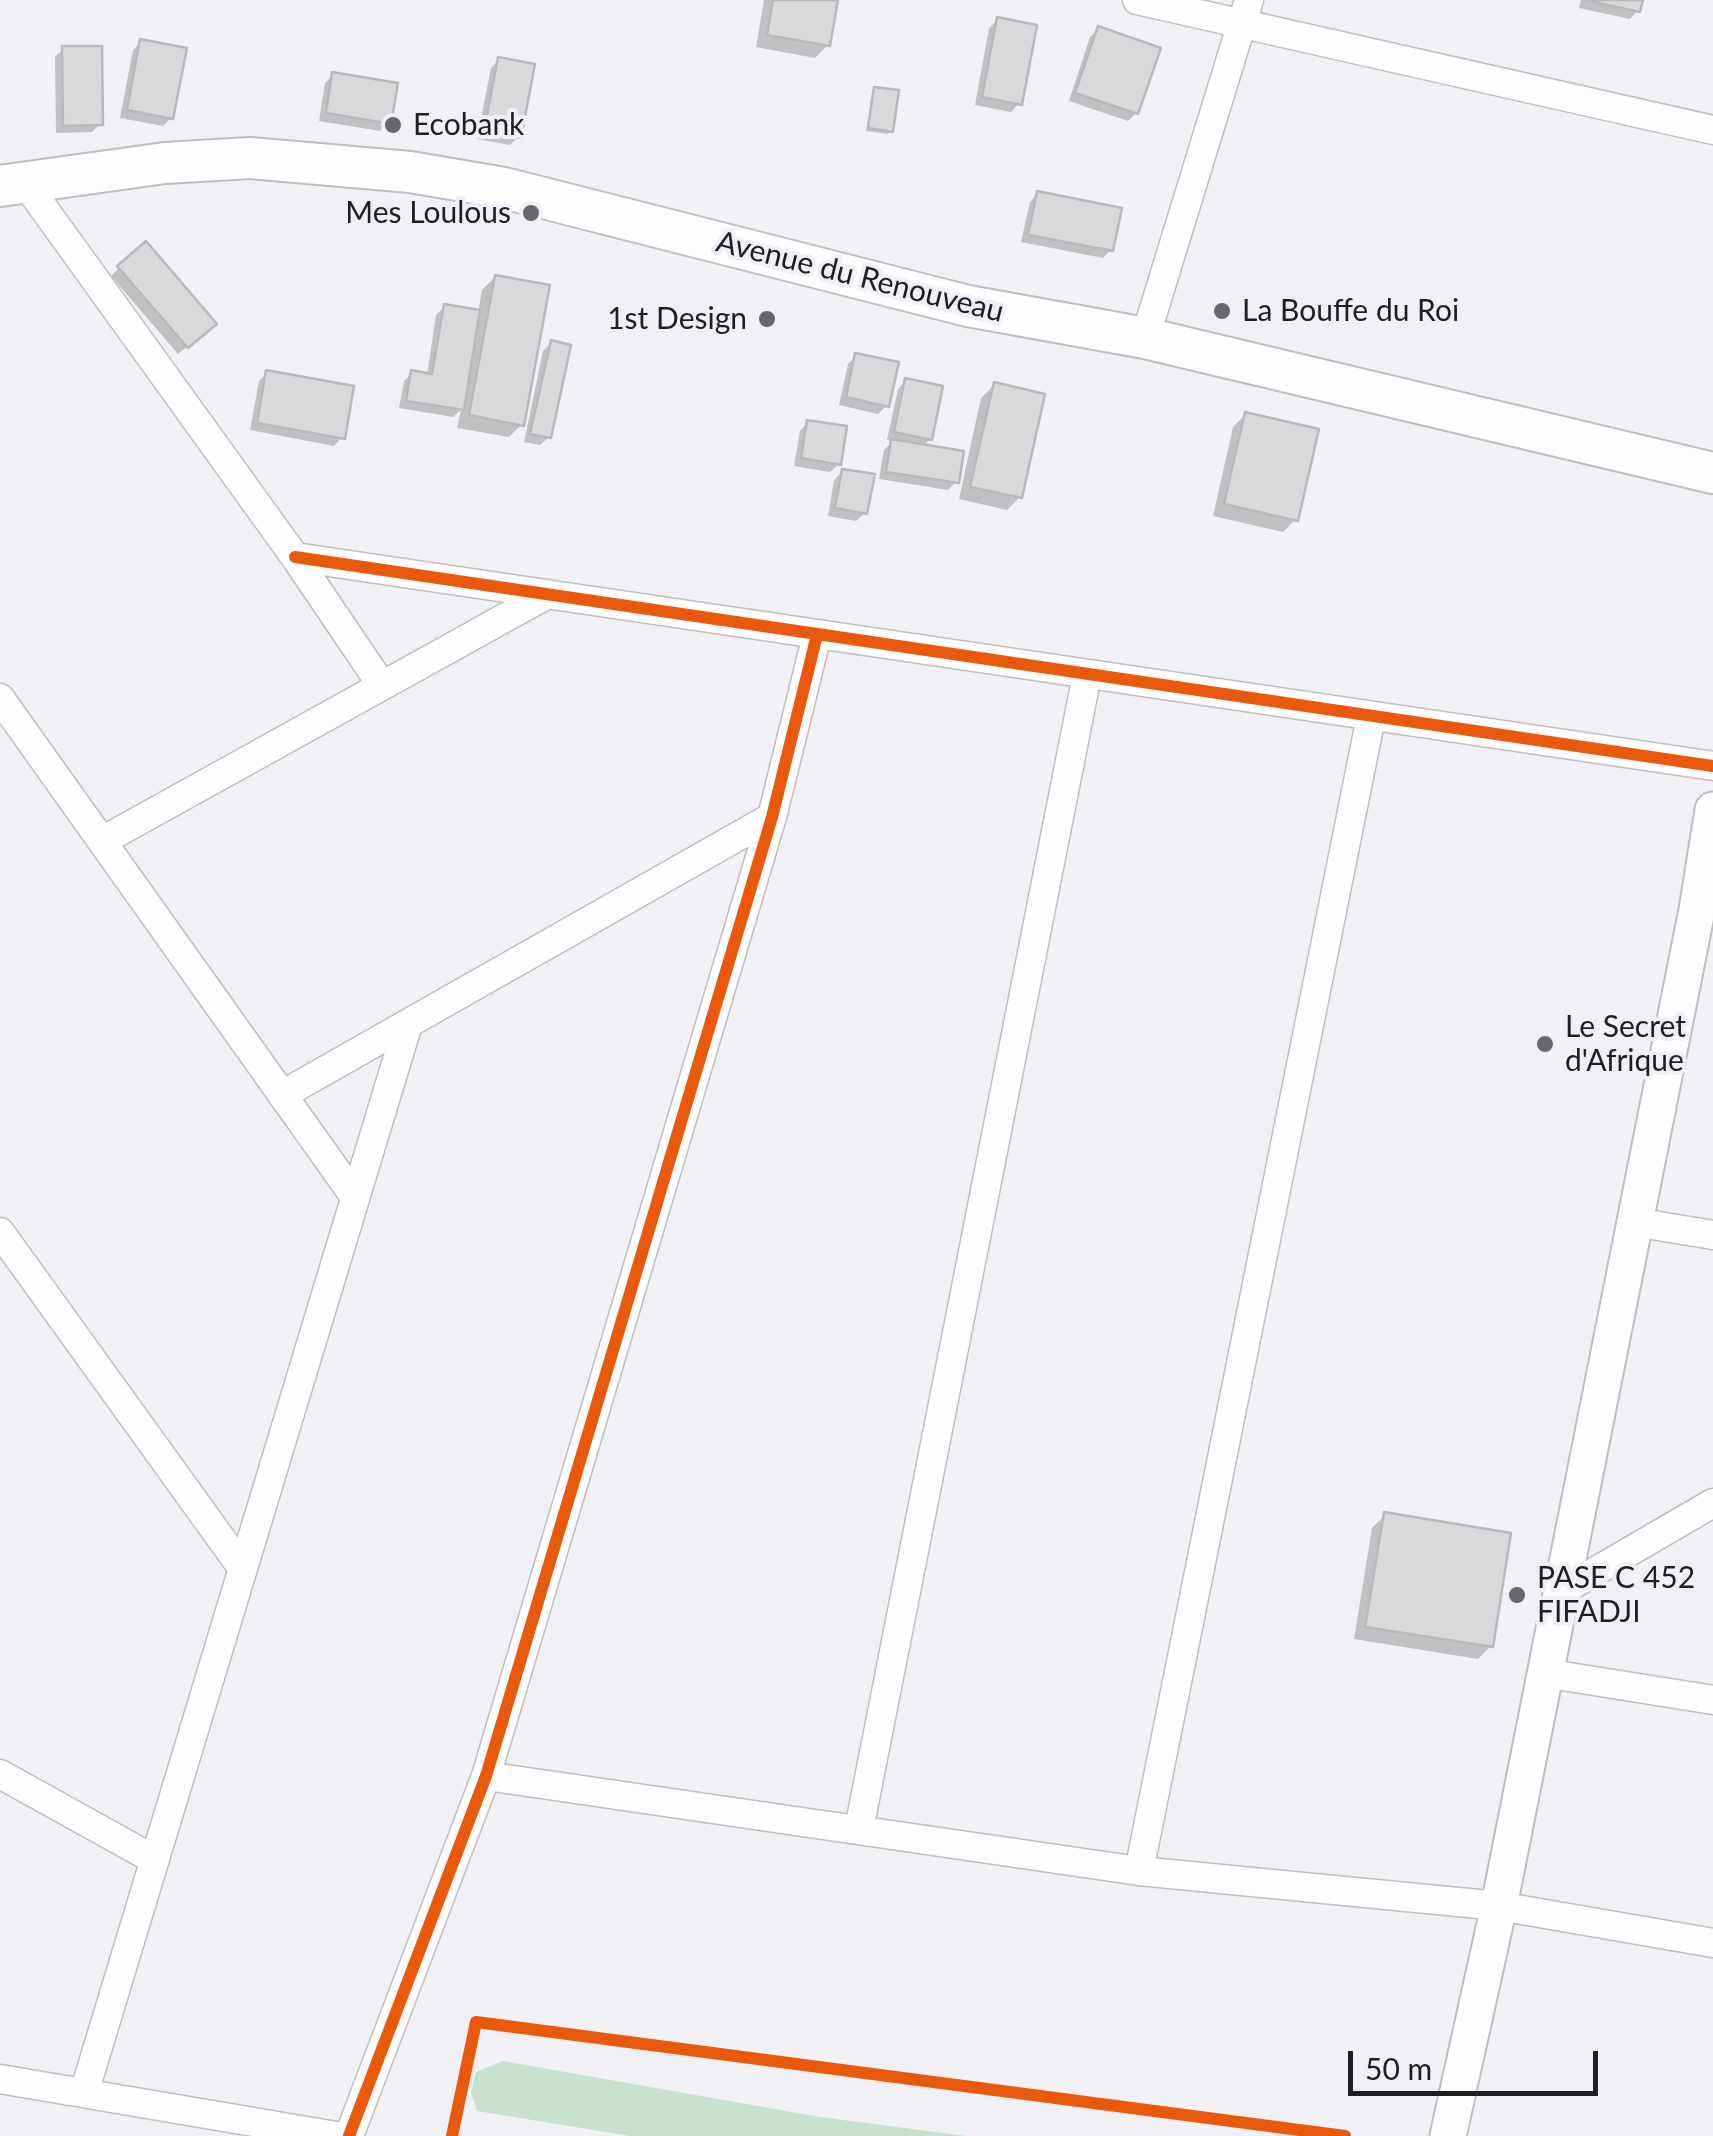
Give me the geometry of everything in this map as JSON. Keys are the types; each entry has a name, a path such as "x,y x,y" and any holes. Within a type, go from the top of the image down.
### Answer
{"main road":[{"name":"Avenue du Renouveau","path":"12,184 165,163 250,158 410,172 504,188 968,306 1144,338 1713,473"}],"street":[{"path":"1137,0 1246,12 1713,130"},
{"path":"1144,338 1246,12"},
{"path":"12,184 295,557 381,684"},
{"path":"295,557 1713,766"},
{"path":"102,840 546,594"},
{"path":"349,2136 486,1776 772,817 817,635"},
{"path":"859,1829 1088,675"},
{"path":"0,698 355,1197"},
{"path":"1139,1871 1370,717"},
{"path":"1448,2136 1498,1906 1634,1222 1705,911 1713,810"},
{"path":"282,1095 772,817"},
{"path":"84,2094 408,1024"},
{"path":"1634,1222 1713,1235"},
{"path":"0,1232 243,1569"},
{"path":"1560,1592 1713,1503"},
{"path":"1544,1673 1713,1700"},
{"path":"0,1774 156,1860"},
{"path":"486,1776 1139,1871 1498,1906 1713,1942"},
{"path":"0,2079 336,2136"}],"green space":[{"path":"503,2061 820,2117 966,2136 630,2136 477,2111 471,2093 476,2072"}],"building":[{"path":"773,0 838,0 830,46 767,35"},
{"path":"1585,0 1643,0 1640,12"},
{"path":"997,17 1037,25 1022,105 982,97"},
{"path":"1098,26 1161,48 1138,114 1075,93"},
{"path":"140,39 187,48 173,119 127,110"},
{"path":"62,46 102,46 103,125 63,126"},
{"path":"498,57 535,64 521,138 484,131"},
{"path":"332,72 398,83 391,124 326,113"},
{"path":"874,87 899,90 893,132 868,128"},
{"path":"1037,191 1122,208 1113,251 1028,235"},
{"path":"146,241 217,324 188,348 117,266"},
{"path":"495,275 550,285 524,426 469,415"},
{"path":"444,304 480,310 464,410 406,401 411,370 432,374"},
{"path":"551,340 571,345 551,438 530,434"},
{"path":"855,353 899,362 889,407 846,397"},
{"path":"266,370 354,386 345,439 257,423"},
{"path":"905,378 943,386 932,440 894,432"},
{"path":"994,382 1045,394 1022,498 970,487"},
{"path":"1245,412 1319,429 1298,521 1224,504"},
{"path":"807,420 847,426 841,465 801,458"},
{"path":"891,439 964,451 959,483 886,472"},
{"path":"842,469 875,474 867,514 835,508"},
{"path":"1384,1512 1511,1533 1493,1647 1365,1627"}],"cycle path":[{"path":"295,557 1713,766"},
{"path":"349,2136 486,1776 772,817 817,635"},
{"path":"452,2136 476,2022 1345,2136"}],"place":[{"name":"Ecobank","path":"393,125"},
{"name":"Mes Loulous","path":"531,213"},
{"name":"La Bouffe du Roi","path":"1222,311"},
{"name":"1st Design","path":"767,319"},
{"name":"Le Secret d'Afrique","path":"1545,1044"},
{"name":"PASE C 452 FIFADJI","path":"1517,1595"}]}
